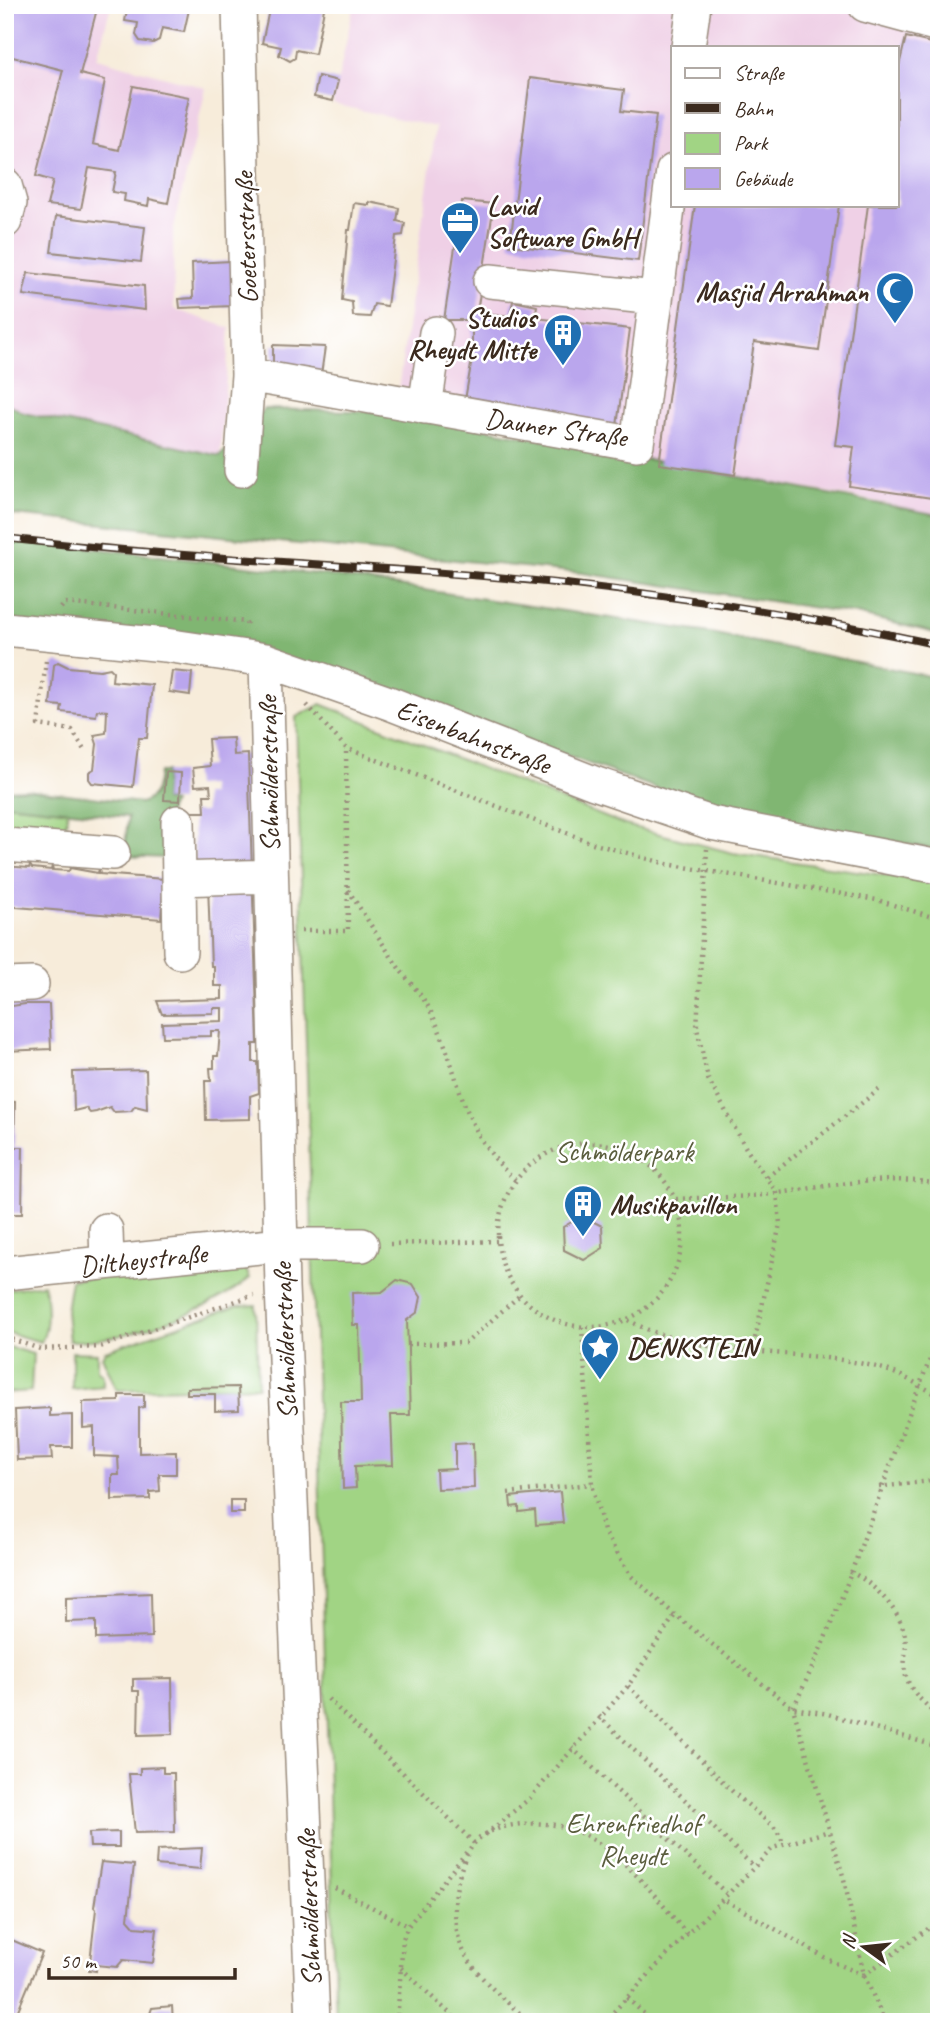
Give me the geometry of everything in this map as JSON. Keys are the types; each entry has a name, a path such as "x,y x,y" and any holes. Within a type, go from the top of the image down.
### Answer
{"street":[{"name":"Goetersstraße","path":"239,5 248,375 241,470"},
{"path":"688,46 694,5"},
{"path":"865,5 939,25"},
{"path":"5,185 10,203 5,220"},
{"name":"Dauner Straße","path":"248,375 637,444 671,186"},
{"path":"490,281 656,298"},
{"path":"425,407 436,333"},
{"name":"Eisenbahnstraße","path":"5,629 267,660 389,703 594,783 711,823 939,867"},
{"name":"Schmölderstraße","path":"267,660 271,930 269,1161 281,1245 313,2022"},
{"path":"178,822 180,952"},
{"path":"5,845 113,853"},
{"path":"178,878 270,876"},
{"name":"Diltheystraße","path":"5,1273 106,1246 362,1245"}],"path":[{"path":"205,617 246,622"},
{"path":"50,633 38,725 72,730 84,750"},
{"path":"271,930 348,931 346,748 595,844 667,864 877,900 939,919"},
{"path":"711,823 703,869 697,1028 699,1041 708,1079 747,1150 777,1194 780,1224 751,1352"},
{"path":"348,890 429,1008 476,1134 499,1166 515,1181"},
{"path":"767,1177 881,1088"},
{"path":"587,1142 615,1145 641,1157 662,1175 676,1199 683,1227 681,1256 670,1282 652,1304 628,1320 606,1326 582,1327 548,1317 520,1295 507,1276 497,1241 503,1204 515,1181 535,1160 560,1147 587,1142"},
{"path":"676,1199 777,1194 875,1181 939,1185"},
{"path":"362,1245 497,1241"},
{"path":"5,1337 40,1349 100,1346 282,1287"},
{"path":"408,1344 466,1343 520,1295"},
{"path":"628,1320 645,1330 751,1352 881,1368 939,1396"},
{"path":"582,1327 592,1484 604,1531 630,1575 675,1615 793,1708 828,1714 936,1746 937,1727 931,1707 908,1681 904,1668 905,1634 881,1596 861,1577 850,1572"},
{"path":"885,2022 863,1975 844,1879 793,1708 825,1644 879,1487 939,1337"},
{"path":"879,1487 939,1480"},
{"path":"508,1493 592,1484"},
{"path":"397,2022 403,1939 408,1926 474,1843 530,1798 628,1686 675,1615"},
{"path":"297,1669 474,1843"},
{"path":"628,1686 733,1791 776,1829 784,1844"},
{"path":"599,1716 754,1867"},
{"path":"572,1748 726,1897 829,1960 863,1975"},
{"path":"530,2022 473,1968 460,1941 456,1895 474,1843 500,1828 525,1824 565,1827 594,1842 646,1886 687,1934"},
{"path":"604,2022 773,1848 829,1831"},
{"path":"308,1875 408,1926"},
{"path":"863,1975 939,1920"},
{"path":"401,1968 459,2022"},
{"path":"627,1998 653,2022"}],"shaded area":[{"path":"5,5 111,5 97,58 206,88 173,232 174,309 230,328 220,456 24,413 5,402"},
{"path":"354,5 939,5 939,515 855,497 622,456 398,390 436,127 333,104"}],"green space":[{"path":"5,402 24,413 220,456 264,409 398,412 939,515 939,634 856,614 582,573 5,514"},
{"path":"5,538 325,575 710,633 939,678 939,850 708,807 494,729 5,619"},
{"name":"Schmölderpark","path":"321,704 625,825 733,853 939,883 939,2022 336,2022 296,717"},
{"path":"159,772 166,772 164,800 173,803 169,809 164,858 124,856 128,817 5,804 5,790 25,789 141,803 153,795"},
{"path":"5,804 68,810 65,832 5,828"},
{"path":"241,1260 250,1278 233,1291 189,1313 164,1323 114,1336 69,1341 66,1311 71,1280"},
{"path":"43,1284 47,1314 41,1342 5,1332 5,1290"},
{"path":"256,1305 258,1386 117,1390 102,1356 105,1351 236,1306"},
{"path":"5,1346 33,1354 31,1391 5,1393"},
{"path":"72,1352 97,1353 97,1370 103,1375 103,1386 72,1389"}],"building":[{"path":"5,5 98,5 80,74 105,80 93,144 119,150 133,86 189,97 168,203 149,199 148,206 124,201 125,194 112,192 116,172 89,168 81,209 47,205 53,181 36,176 63,70 5,55"},
{"path":"128,5 190,5 184,32 162,28 159,40 153,43 140,41 136,35 138,23 125,21"},
{"path":"270,5 313,5 324,9 315,54 296,50 295,58 290,61 279,55 281,47 262,43"},
{"name":"Masjid Arrahman","path":"906,37 939,45 939,499 849,486 854,447 835,445 868,206 898,206 898,70"},
{"path":"318,76 338,81 333,101 314,97"},
{"path":"530,78 624,90 621,111 656,115 638,261 510,245"},
{"name":"Studios Rheydt Mitte","path":"462,201 494,204 477,312 510,316 513,301 537,306 535,318 630,329 617,426 465,400 472,359 472,320 444,320"},
{"path":"369,202 399,208 397,221 405,223 403,235 396,236 387,306 374,304 370,317 353,316 352,302 342,300 348,230 354,203 369,205"},
{"path":"695,206 839,206 819,351 754,342 735,475 659,464"},
{"path":"56,216 145,227 141,262 51,252"},
{"path":"231,261 233,306 180,308 179,299 193,298 192,263"},
{"path":"28,273 144,286 145,310 23,295"},
{"path":"273,345 325,347 321,375 273,367"},
{"path":"58,662 68,667 100,670 110,668 113,671 112,681 152,685 147,738 139,738 133,787 92,783 89,779 89,772 94,769 97,744 94,735 106,733 107,711 97,710 96,716 61,712 62,706 50,705 54,665"},
{"path":"172,671 192,673 190,695 169,692"},
{"path":"233,738 234,755 248,754 258,1044 253,1044 253,1062 258,1062 259,1093 250,1096 250,1119 206,1120 205,1081 211,1081 210,1068 214,1068 214,1056 218,1056 220,1031 211,1031 211,1036 163,1037 162,1023 222,1021 222,1008 213,1008 213,1013 162,1014 157,1001 222,999 222,986 214,986 214,966 211,966 208,885 195,873 193,812 205,812 204,795 211,795 210,785 195,786 193,768 210,766 208,739"},
{"path":"166,772 181,773 180,801 164,800"},
{"path":"30,865 32,868 51,870 52,866 53,870 69,871 70,868 98,873 99,869 100,874 164,879 161,919 5,906 5,866 29,868"},
{"path":"49,1004 51,1049 5,1051 5,1007"},
{"path":"146,1070 147,1109 135,1106 131,1111 114,1112 110,1107 90,1113 86,1108 74,1111 73,1072"},
{"path":"5,1101 15,1102 14,1147 23,1147 22,1214 5,1214"},
{"name":"Musikpavillon","path":"582,1216 602,1226 603,1248 584,1260 564,1250 563,1227"},
{"path":"397,1280 413,1284 421,1297 418,1312 407,1320 410,1415 391,1415 393,1465 355,1466 356,1488 343,1489 341,1402 361,1402 359,1325 353,1325 352,1293 382,1292"},
{"path":"238,1387 239,1410 215,1411 215,1394 187,1394 187,1388"},
{"path":"119,1395 144,1395 144,1407 139,1408 139,1453 176,1452 176,1474 159,1474 160,1491 150,1492 150,1499 112,1500 112,1475 119,1475 118,1457 94,1456 94,1427 83,1428 83,1402 119,1401"},
{"path":"50,1408 50,1416 72,1415 72,1447 51,1447 52,1459 17,1460 15,1410"},
{"path":"473,1443 474,1488 437,1489 436,1470 455,1469 455,1444"},
{"path":"560,1492 563,1523 536,1525 535,1510 519,1512 519,1506 511,1507 510,1497"},
{"path":"230,1500 244,1500 244,1513 230,1513"},
{"path":"151,1593 152,1637 96,1639 96,1621 66,1622 66,1597"},
{"path":"172,1678 173,1734 138,1735 139,1691 133,1691 133,1679"},
{"path":"163,1767 163,1773 174,1773 175,1832 135,1833 129,1774 140,1774 140,1768"},
{"path":"119,1832 119,1847 90,1847 89,1833"},
{"path":"202,1848 200,1869 156,1865 157,1850"},
{"path":"101,1862 134,1865 128,1919 135,1927 157,1929 153,1963 123,1960 117,1967 96,1965 96,1971 89,1970"},
{"path":"5,1937 42,1953 13,2022 5,2022 5,1981 12,1965 5,1962"},
{"path":"172,2006 173,2022 147,2022 152,2008"}],"railway":[{"path":"5,538 189,555 495,577 607,589 774,613 939,645"}],"place":[{"name":"Lavid Software GmbH","path":"460,255"},
{"name":"Masjid Arrahman","path":"895,325"},
{"name":"Studios Rheydt Mitte","path":"563,367"},
{"name":"Musikpavillon","path":"583,1238"},
{"name":"DENKSTEIN","path":"600,1381"}],"park label":[{"name":"Ehrenfriedhof Rheydt","path":"633,1839"}]}
